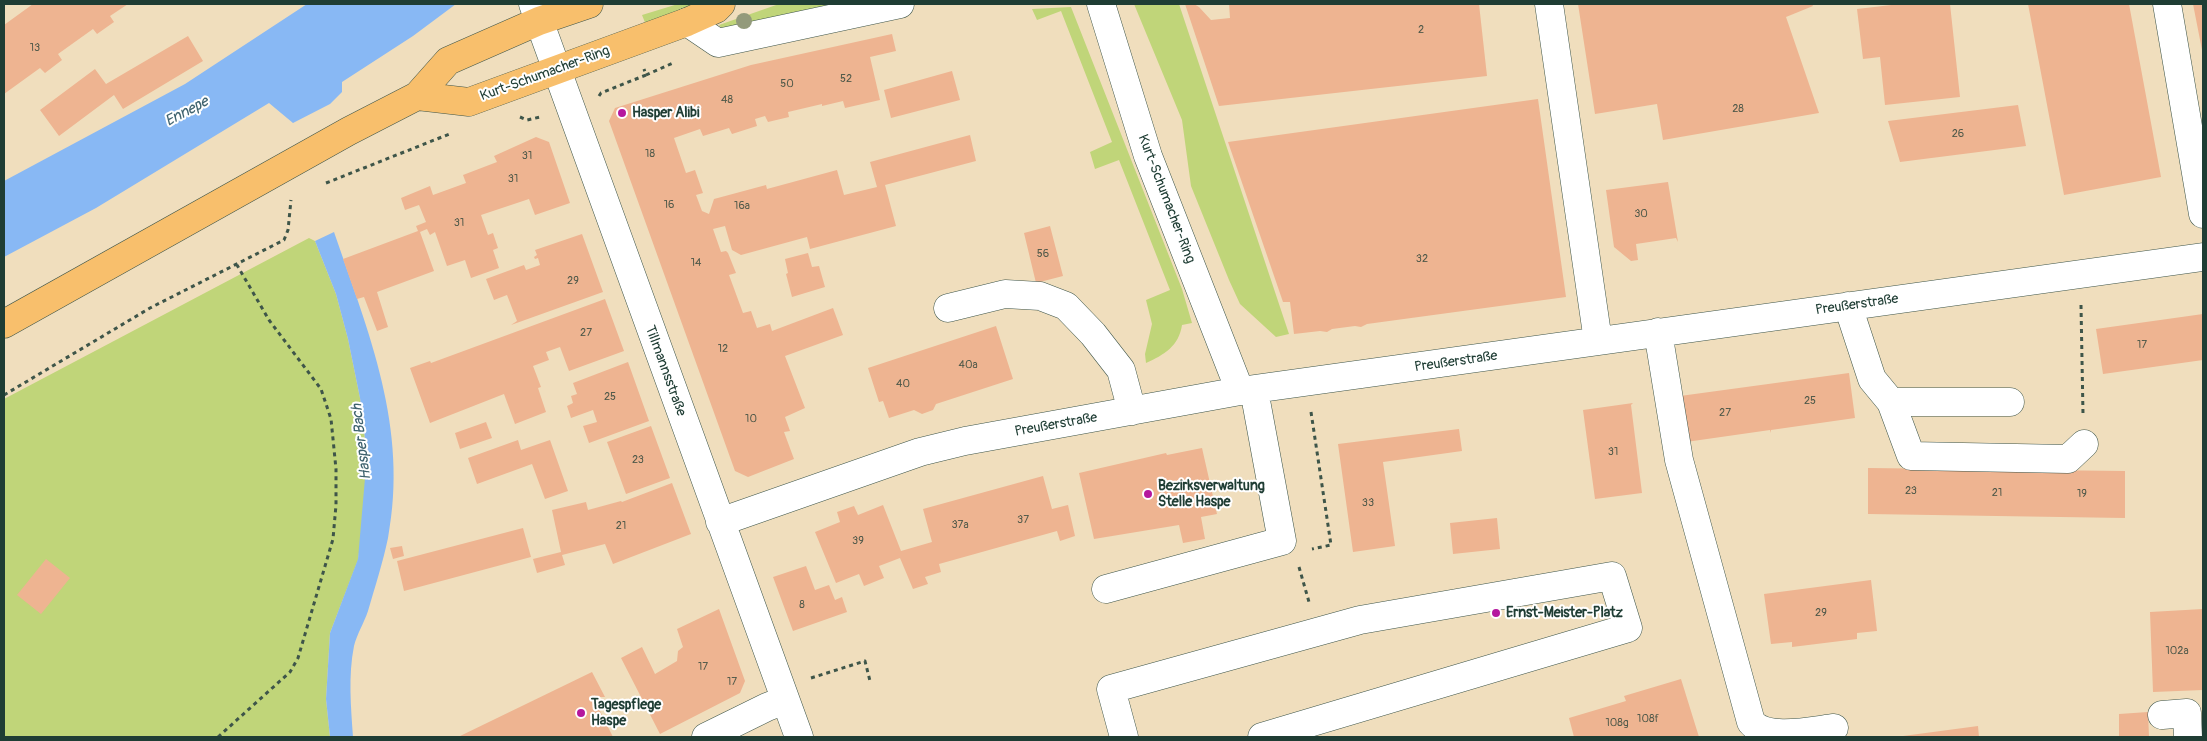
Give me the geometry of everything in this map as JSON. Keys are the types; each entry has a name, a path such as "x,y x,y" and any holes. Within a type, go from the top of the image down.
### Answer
{"main road":[{"path":"4,324 349,131 417,96 448,61 536,12 589,4"},
{"name":"Kurt-Schumacher-Ring","path":"417,96 469,102 687,22 716,9 721,4"}],"street":[{"path":"687,22 718,43 900,4"},
{"name":"Kurt-Schumacher-Ring","path":"1101,4 1148,156 1247,390 1282,541 1106,589"},
{"path":"1549,4 1598,341"},
{"path":"2167,4 2203,214"},
{"name":"Tillmannsstraße","path":"536,12 799,737"},
{"name":"Preußerstraße","path":"720,522 920,452 966,441 1247,390 2203,257"},
{"path":"948,308 1005,294 1040,296 1066,306 1093,334 1121,370 1132,411"},
{"path":"1848,306 1872,379 1891,402 1911,456 2068,459 2084,444"},
{"path":"1658,332 1679,460 1751,722 1762,733 1773,735 1834,728"},
{"path":"1891,402 2010,402"},
{"path":"1124,737 1111,689 1360,620 1612,576 1628,628 1262,737"},
{"path":"706,737 783,694"},
{"path":"2162,715 2187,713 2188,737"}],"path":[{"path":"318,185 457,131"},
{"path":"4,395 150,308 284,240 288,230 290,202 295,195"},
{"path":"218,737 290,672 298,658 333,539 336,506 336,469 330,419 321,389 269,320 238,265"},
{"path":"2080,274 2084,444"},
{"path":"1304,551 1331,545 1306,382"},
{"path":"1298,562 1310,603"},
{"path":"783,694 865,661 870,680"}],"green space":[{"path":"678,4 703,4 646,25 642,15"},
{"path":"779,4 860,4 725,32 719,25"},
{"path":"1134,4 1179,4 1289,334 1276,337 1240,304 1191,186 1182,120"},
{"path":"1071,7 1182,289 1192,323 1182,325 1178,339 1170,349 1146,363 1145,354 1152,324 1146,300 1170,290 1119,160 1095,169 1090,152 1112,142 1061,11 1037,20 1032,9"},
{"path":"309,238 315,241 336,294 348,339 360,398 367,456 365,509 358,560 330,633 326,699 330,737 4,737 4,399"}],"water":[{"name":"Ennepe","path":"307,4 456,4 413,36 342,82 342,92 330,104 293,123 269,103 96,208 4,257 4,181 185,84"},
{"path":"334,232 360,307 382,382 393,458 393,497 388,538 368,611 355,642 352,657 350,692 353,737 330,737 326,699 330,633 358,559 367,455 360,398 348,339 336,294 315,241"}],"building":[{"path":"33,4 128,4 110,16 114,22 97,34 93,29 58,54 62,60 45,73 40,68 4,94 4,25"},
{"path":"1185,4 1194,4 1199,7 1211,20 1230,18 1229,4 1479,4 1487,76 1219,106"},
{"path":"1578,4 1812,4 1813,6 1786,17 1819,113 1663,140 1657,104 1595,114"},
{"path":"1900,4 1950,4 1960,97 1885,105 1880,57 1863,59 1857,9"},
{"path":"2028,4 2129,4 2161,177 2064,195"},
{"path":"2193,4 2203,4 2203,50 2202,50"},
{"path":"892,34 896,51 870,57 880,100 845,108 843,101 822,106 822,104 788,112 789,117 768,122 765,116 755,119 757,126 732,134 729,128 703,136 700,129 674,138 686,173 695,170 703,193 696,195 702,211 709,214 714,199 766,185 767,189 837,170 844,195 877,187 870,162 970,135 976,161 885,185 896,226 810,249 807,237 741,255 732,250 725,226 713,229 721,252 726,251 728,253 736,273 729,275 743,313 751,311 757,328 770,324 772,331 833,308 843,335 785,356 805,408 785,417 790,431 784,432 794,459 748,477 735,471 609,121 615,108 751,65"},
{"path":"188,36 203,61 123,109 114,95 59,136 40,110 95,69 106,84"},
{"path":"952,71 960,100 891,118 884,90"},
{"path":"1538,99 1566,297 1367,324 1361,327 1332,329 1327,332 1294,334 1290,302 1283,302 1228,142"},
{"path":"2018,105 2026,146 1900,162 1888,121"},
{"path":"536,137 549,142 570,203 535,215 529,199 481,215 488,235 493,233 498,248 493,250 499,268 471,278 465,260 447,266 435,232 430,235 427,229 420,232 434,271 377,292 388,327 377,331 364,297 357,299 343,259 418,231 416,226 426,222 419,205 405,210 401,198 430,186 433,195 466,183 463,175 497,162 494,156"},
{"path":"1668,182 1678,242 1676,238 1636,244 1638,260 1631,261 1614,247 1606,190"},
{"path":"1050,226 1063,276 1036,283 1024,233"},
{"path":"582,234 603,292 511,325 517,321 507,295 494,300 486,279 524,265 526,270 540,265 538,258 535,259 534,257 537,255 535,250"},
{"path":"808,253 812,267 819,266 825,287 792,297 786,274 788,273 785,259"},
{"path":"605,299 624,351 569,371 560,347 546,352 549,360 533,366 541,387 538,388 546,412 515,424 504,394 430,423 410,368 430,361 431,363"},
{"path":"2203,314 2203,360 2103,374 2096,329"},
{"path":"996,326 1013,379 936,404 933,410 922,414 914,410 889,418 883,401 879,402 868,368"},
{"path":"628,362 649,421 589,443 583,426 597,422 593,410 571,418 567,406 573,403 571,396 577,394 573,383"},
{"path":"1849,373 1855,418 1771,430 1770,433 1770,430 1686,442 1680,396"},
{"path":"1633,403 1631,405 1642,493 1595,499 1583,410"},
{"path":"486,422 492,438 460,449 455,433"},
{"path":"651,426 670,478 626,494 607,442"},
{"path":"1459,429 1462,451 1383,462 1395,546 1353,552 1338,444"},
{"path":"518,440 521,450 550,440 568,491 545,499 532,464 477,484 468,458"},
{"name":"Bezirksverwaltung Stelle Haspe","path":"1202,448 1217,514 1201,517 1205,539 1183,543 1179,525 1094,539 1079,473 1166,453 1167,455"},
{"path":"1868,468 2125,471 2125,518 1868,514"},
{"path":"1043,476 1052,509 1068,505 1075,536 1060,541 1057,531 939,564 941,572 925,577 928,584 913,589 900,558 879,566 884,578 864,586 859,574 836,583 815,532 840,522 837,512 854,506 858,515 883,505 901,551 932,542 923,509"},
{"path":"672,483 691,534 613,564 605,544 562,555 565,565 537,573 533,559 561,552 552,510 586,502 588,510 622,502"},
{"path":"1497,518 1500,549 1453,554 1450,523"},
{"path":"523,528 531,557 404,591 397,561"},
{"path":"402,546 404,556 393,559 390,548"},
{"path":"46,559 70,578 41,614 17,595"},
{"path":"806,566 815,590 829,585 835,600 842,597 847,612 793,631 773,577"},
{"path":"1871,580 1877,631 1857,633 1857,639 1792,647 1792,642 1771,644 1764,594"},
{"path":"719,609 745,681 740,693 660,734 621,658 642,647 655,674 677,661 678,651 683,647 677,629"},
{"path":"2203,609 2203,690 2153,692 2150,612"},
{"path":"592,672 605,697 593,697 613,737 458,737"},
{"path":"1681,679 1699,737 1574,737 1569,718 1626,701 1624,696"},
{"path":"2148,712 2149,737 2119,737 2119,714"},
{"path":"1978,726 1979,737 1903,737 1903,736"}],"place":[{"name":"Hasper Alibi","path":"622,113"},
{"name":"Bezirksverwaltung Stelle Haspe","path":"1148,494"},
{"name":"Ernst-Meister-Platz","path":"1496,613"},
{"name":"Tagespflege Haspe","path":"581,713"}],"water label":[{"name":"Hasper Bach","path":"362,442"}]}
